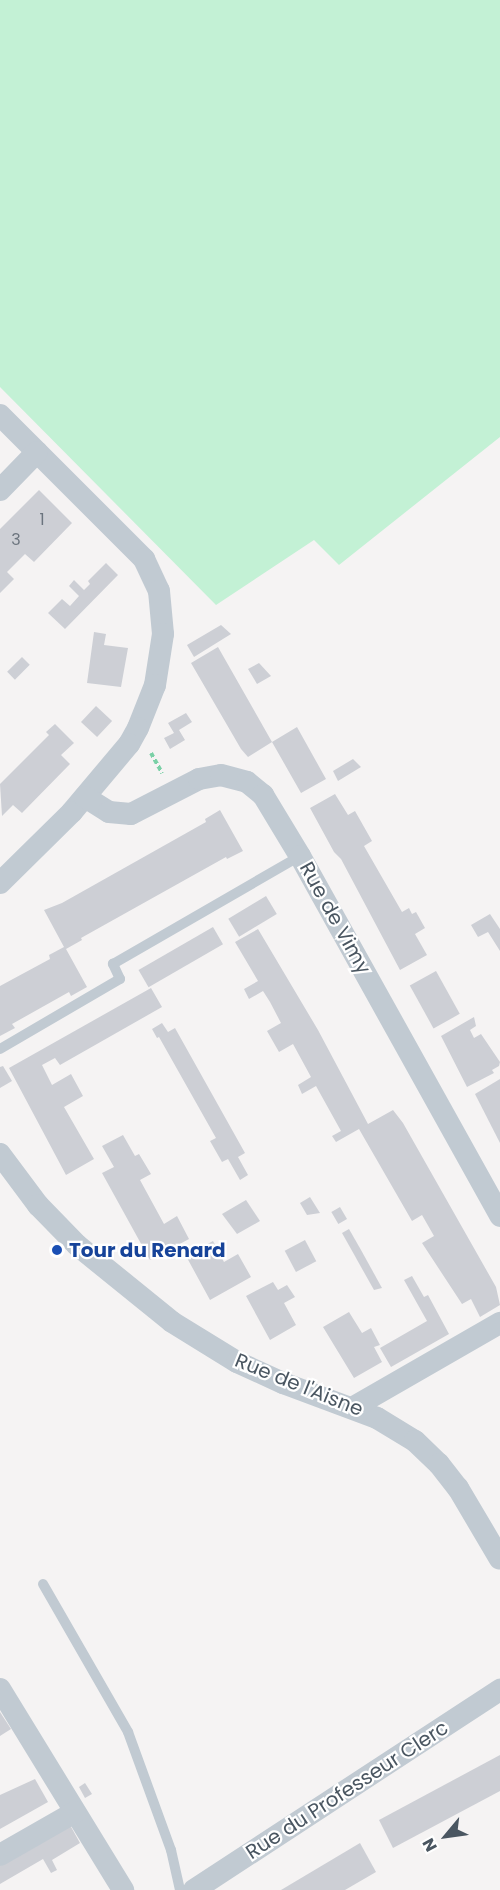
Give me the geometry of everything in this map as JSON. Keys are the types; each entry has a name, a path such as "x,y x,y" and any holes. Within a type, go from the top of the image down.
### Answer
{"street":[{"path":"0,415 144,559 155,578 160,598 163,634 159,666 150,701 129,744 85,797 0,883"},
{"path":"0,490 37,452"},
{"name":"Rue de Vimy","path":"85,797 109,812 131,814 209,776 234,777 255,787 263,795 300,855 500,1216"},
{"name":"Rue de l'Aisne","path":"0,1154 26,1191 77,1245 172,1322 253,1369 391,1425 427,1451 462,1494 500,1559"},
{"path":"352,1408 500,1323"},
{"path":"0,1689 123,1890"},
{"name":"Rue du Professeur Clerc","path":"194,1890 500,1690"},
{"path":"0,1855 75,1812"}],"lane":[{"path":"0,1049 120,980 113,964 300,855"},
{"path":"43,1584 128,1732 171,1850 180,1890"}],"green space":[{"path":"0,0 500,0 500,437 339,565 314,540 216,605 0,387"}],"building":[{"path":"39,490 72,523 34,562 25,554 7,572 14,579 0,593 0,529"},
{"path":"106,563 118,575 65,629 48,613 62,599 70,606 79,596 69,586 74,580 84,590 90,584 88,581"},
{"path":"221,625 231,634 194,657 187,645"},
{"path":"94,632 106,634 104,645 128,648 121,687 87,683"},
{"path":"218,647 272,742 248,757 241,749 191,663"},
{"path":"22,657 30,665 15,680 7,672"},
{"path":"259,663 271,676 257,684 248,669"},
{"path":"96,706 112,721 97,737 81,722"},
{"path":"186,713 192,722 179,730 185,740 170,749 164,738 174,733 168,723"},
{"path":"55,724 74,743 61,755 70,764 22,813 13,805 2,816 0,784 49,735 46,732"},
{"path":"297,727 326,779 301,793 272,742"},
{"path":"353,759 361,767 338,781 333,771"},
{"path":"335,794 348,815 355,811 372,841 364,846 402,912 409,908 412,914 416,912 425,928 415,934 427,955 400,970 341,859 334,852 310,808"},
{"path":"220,810 243,851 227,859 226,857 81,938 82,940 66,949 87,987 71,996 69,992 12,1024 15,1028 0,1036 0,986 50,959 49,955 64,947 44,910 62,903 206,822 205,819"},
{"path":"266,896 277,914 239,937 228,919"},
{"path":"490,914 500,929 500,951 488,932 478,937 471,925"},
{"path":"213,927 223,944 149,987 139,970"},
{"path":"258,929 318,1030 368,1124 393,1110 403,1123 496,1287 500,1305 480,1317 471,1299 462,1304 422,1243 434,1236 422,1215 412,1221 359,1129 336,1142 332,1136 341,1131 316,1086 302,1094 298,1085 311,1077 293,1044 279,1052 267,1031 281,1023 270,1002 263,991 249,999 244,989 258,981 235,942"},
{"path":"436,971 460,1014 434,1028 410,986"},
{"path":"151,988 162,1007 60,1065 55,1058 42,1065 52,1085 71,1074 83,1096 64,1107 94,1159 66,1175 9,1068"},
{"path":"474,1017 476,1026 470,1030 474,1038 481,1034 500,1062 499,1066 492,1070 494,1073 467,1087 441,1036"},
{"path":"162,1023 168,1032 175,1028 245,1153 238,1157 248,1175 240,1180 228,1159 222,1162 210,1141 216,1138 159,1037 157,1038 152,1029"},
{"path":"3,1066 12,1081 0,1088 0,1067"},
{"path":"500,1079 500,1143 475,1094"},
{"path":"123,1135 135,1156 139,1154 151,1174 140,1180 164,1224 177,1216 189,1239 150,1260 102,1173 114,1167 102,1146"},
{"path":"310,1197 320,1213 307,1215 300,1203"},
{"path":"246,1200 260,1221 237,1234 222,1214"},
{"path":"340,1207 347,1219 338,1224 331,1212"},
{"path":"349,1229 382,1288 374,1290 342,1233"},
{"path":"305,1240 316,1261 296,1272 285,1251"},
{"path":"213,1241 224,1262 238,1254 251,1277 210,1300 186,1256"},
{"path":"412,1276 424,1297 428,1295 449,1334 391,1367 380,1348 427,1321 404,1280"},
{"path":"273,1282 278,1290 287,1285 295,1297 284,1303 296,1325 270,1340 246,1296"},
{"path":"349,1312 362,1333 371,1328 380,1345 374,1347 382,1362 354,1378 323,1327"},
{"path":"0,1712 11,1729 0,1736"},
{"path":"500,1755 500,1791 393,1848 379,1820"},
{"path":"35,1779 48,1802 0,1829 0,1795"},
{"path":"85,1783 92,1794 85,1798 79,1787"},
{"path":"70,1825 80,1843 52,1860 57,1870 51,1873 43,1859 0,1884 0,1866"},
{"path":"360,1843 376,1872 345,1890 281,1890"}],"place":[{"name":"Tour du Renard","path":"57,1250"}]}
